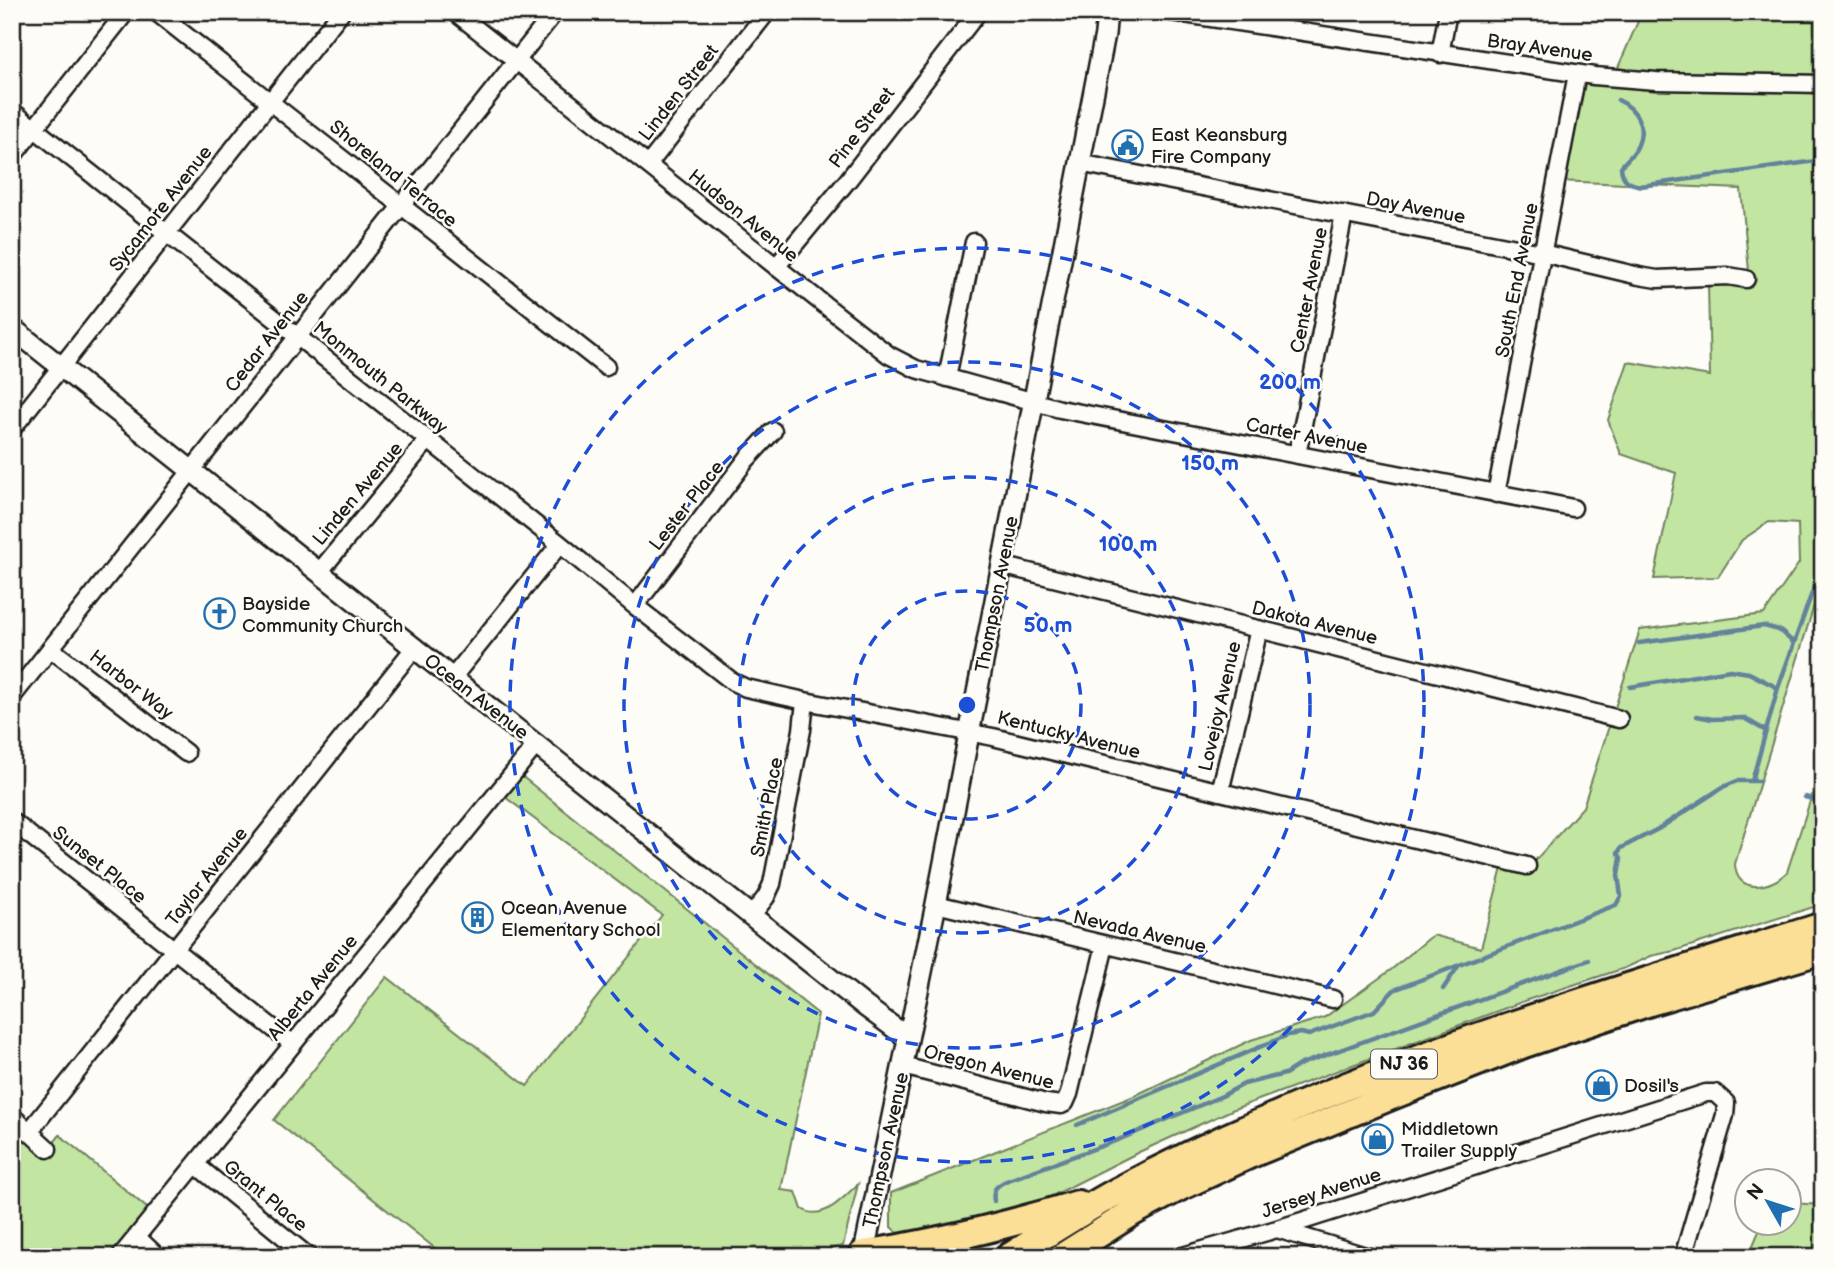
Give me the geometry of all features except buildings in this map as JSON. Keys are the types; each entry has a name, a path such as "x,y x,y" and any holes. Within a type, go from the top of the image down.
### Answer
{"highway":[{"name":"NJ 36","path":"1009,1257 1116,1192 1262,1122 1389,1069 1627,986 1823,926"},
{"name":"NJ 36","path":"1074,1254 1178,1188 1249,1155 1394,1095 1524,1044 1653,1001 1823,950"},
{"path":"863,1255 1023,1221 1116,1192"}],"street":[{"path":"12,157 126,12"},
{"name":"Shoreland Terrace","path":"156,12 606,367"},
{"name":"Sycamore Avenue","path":"12,429 341,12"},
{"name":"Hudson Avenue","path":"455,12 888,355 916,369 1033,401"},
{"name":"Cedar Avenue","path":"12,697 555,12"},
{"name":"Linden Street","path":"649,165 767,12"},
{"name":"Pine Street","path":"776,267 848,180 978,12"},
{"name":"Thompson Avenue","path":"863,1255 936,904 1105,34 1107,12"},
{"name":"Bray Avenue","path":"1171,12 1577,74 1656,81 1823,84"},
{"path":"1279,29 1282,12"},
{"path":"1440,54 1448,12"},
{"name":"South End Avenue","path":"1496,494 1577,74"},
{"name":"Monmouth Parkway","path":"12,111 560,544"},
{"name":"Day Avenue","path":"1079,163 1542,253 1657,279 1728,276 1746,279"},
{"name":"Center Avenue","path":"1297,455 1344,214"},
{"path":"947,378 974,242"},
{"name":"Ocean Avenue","path":"12,328 908,1038"},
{"name":"Carter Avenue","path":"1033,401 1060,409 1573,509"},
{"name":"Lester Place","path":"635,606 747,459 773,431"},
{"name":"Linden Avenue","path":"320,571 427,441"},
{"path":"453,677 560,544"},
{"name":"Kentucky Avenue","path":"560,544 635,606 746,688 969,732 1527,866"},
{"name":"Dakota Avenue","path":"1001,565 1619,719"},
{"name":"Lovejoy Avenue","path":"1220,792 1259,629"},
{"name":"Taylor Avenue","path":"29,1132 415,647"},
{"name":"Harbor Way","path":"51,649 186,753"},
{"name":"Smith Place","path":"752,915 772,884 802,730 805,701"},
{"name":"Alberta Avenue","path":"120,1257 537,744"},
{"name":"Sunset Place","path":"12,821 293,1044"},
{"name":"Nevada Avenue","path":"936,904 1333,999"},
{"name":"Oregon Avenue","path":"903,1066 1046,1103 1065,1103 1105,945"},
{"name":"Jersey Avenue","path":"1179,1257 1277,1229 1706,1093 1715,1093 1726,1103 1725,1115 1683,1257"},
{"path":"12,1116 48,1149"},
{"name":"Grant Place","path":"196,1165 309,1257"},
{"path":"1277,1229 1369,1257"},
{"path":"136,1237 158,1257"}],"green space":[{"path":"1642,12 1823,12 1823,576 1735,864 1741,881 1748,885 1764,885 1787,872 1823,761 1823,904 1651,956 1625,968 1527,1000 1234,1109 1139,1152 1044,1200 1011,1211 905,1236 899,1234 891,1227 891,1193 1134,1096 1251,1040 1325,1017 1392,969 1433,935 1481,948 1502,868 1524,873 1583,807 1640,630 1764,614 1799,563 1798,524 1769,522 1742,540 1718,577 1654,579 1676,473 1621,454 1608,420 1628,362 1710,376 1708,284 1750,281 1741,189 1558,181 1577,71 1614,77"},
{"path":"514,770 818,1014 781,1190 796,1192 802,1209 817,1213 832,1207 858,1184 843,1246 833,1248 825,1257 446,1257 274,1120 387,977 527,1086 662,915 497,791"},
{"path":"12,1127 43,1155 60,1135 148,1209 121,1242 137,1257 12,1257"},
{"path":"1804,1204 1823,1205 1823,1257 1748,1257 1756,1238 1804,1238"}],"waterway":[{"path":"1618,100 1631,108 1639,120 1641,134 1636,149 1621,167 1630,183 1641,186 1823,160"},
{"path":"1752,781 1778,688 1823,562"},
{"path":"1639,643 1764,626 1779,630 1794,643"},
{"path":"1630,687 1730,670 1749,673 1778,688"},
{"path":"1697,716 1712,719 1744,718 1766,731"},
{"path":"1077,1125 1288,1035 1309,1035 1374,1011 1394,990 1616,905 1621,896 1618,875 1621,858 1618,853 1621,848 1658,829 1723,787 1737,781 1759,781"},
{"path":"1805,797 1823,802"},
{"path":"994,1201 996,1188 1006,1181 1118,1140 1244,1084 1285,1074 1301,1064 1589,960"},
{"path":"1443,989 1459,965"},
{"path":"793,1257 797,1255"}],"place":[{"name":"East Keansburg Fire Company","path":"1128,145"},
{"name":"Bayside Community Church","path":"219,614"},
{"name":"Ocean Avenue Elementary School","path":"478,918"},
{"name":"Dosil's","path":"1601,1085"},
{"name":"Middletown Trailer Supply","path":"1378,1139"}]}
